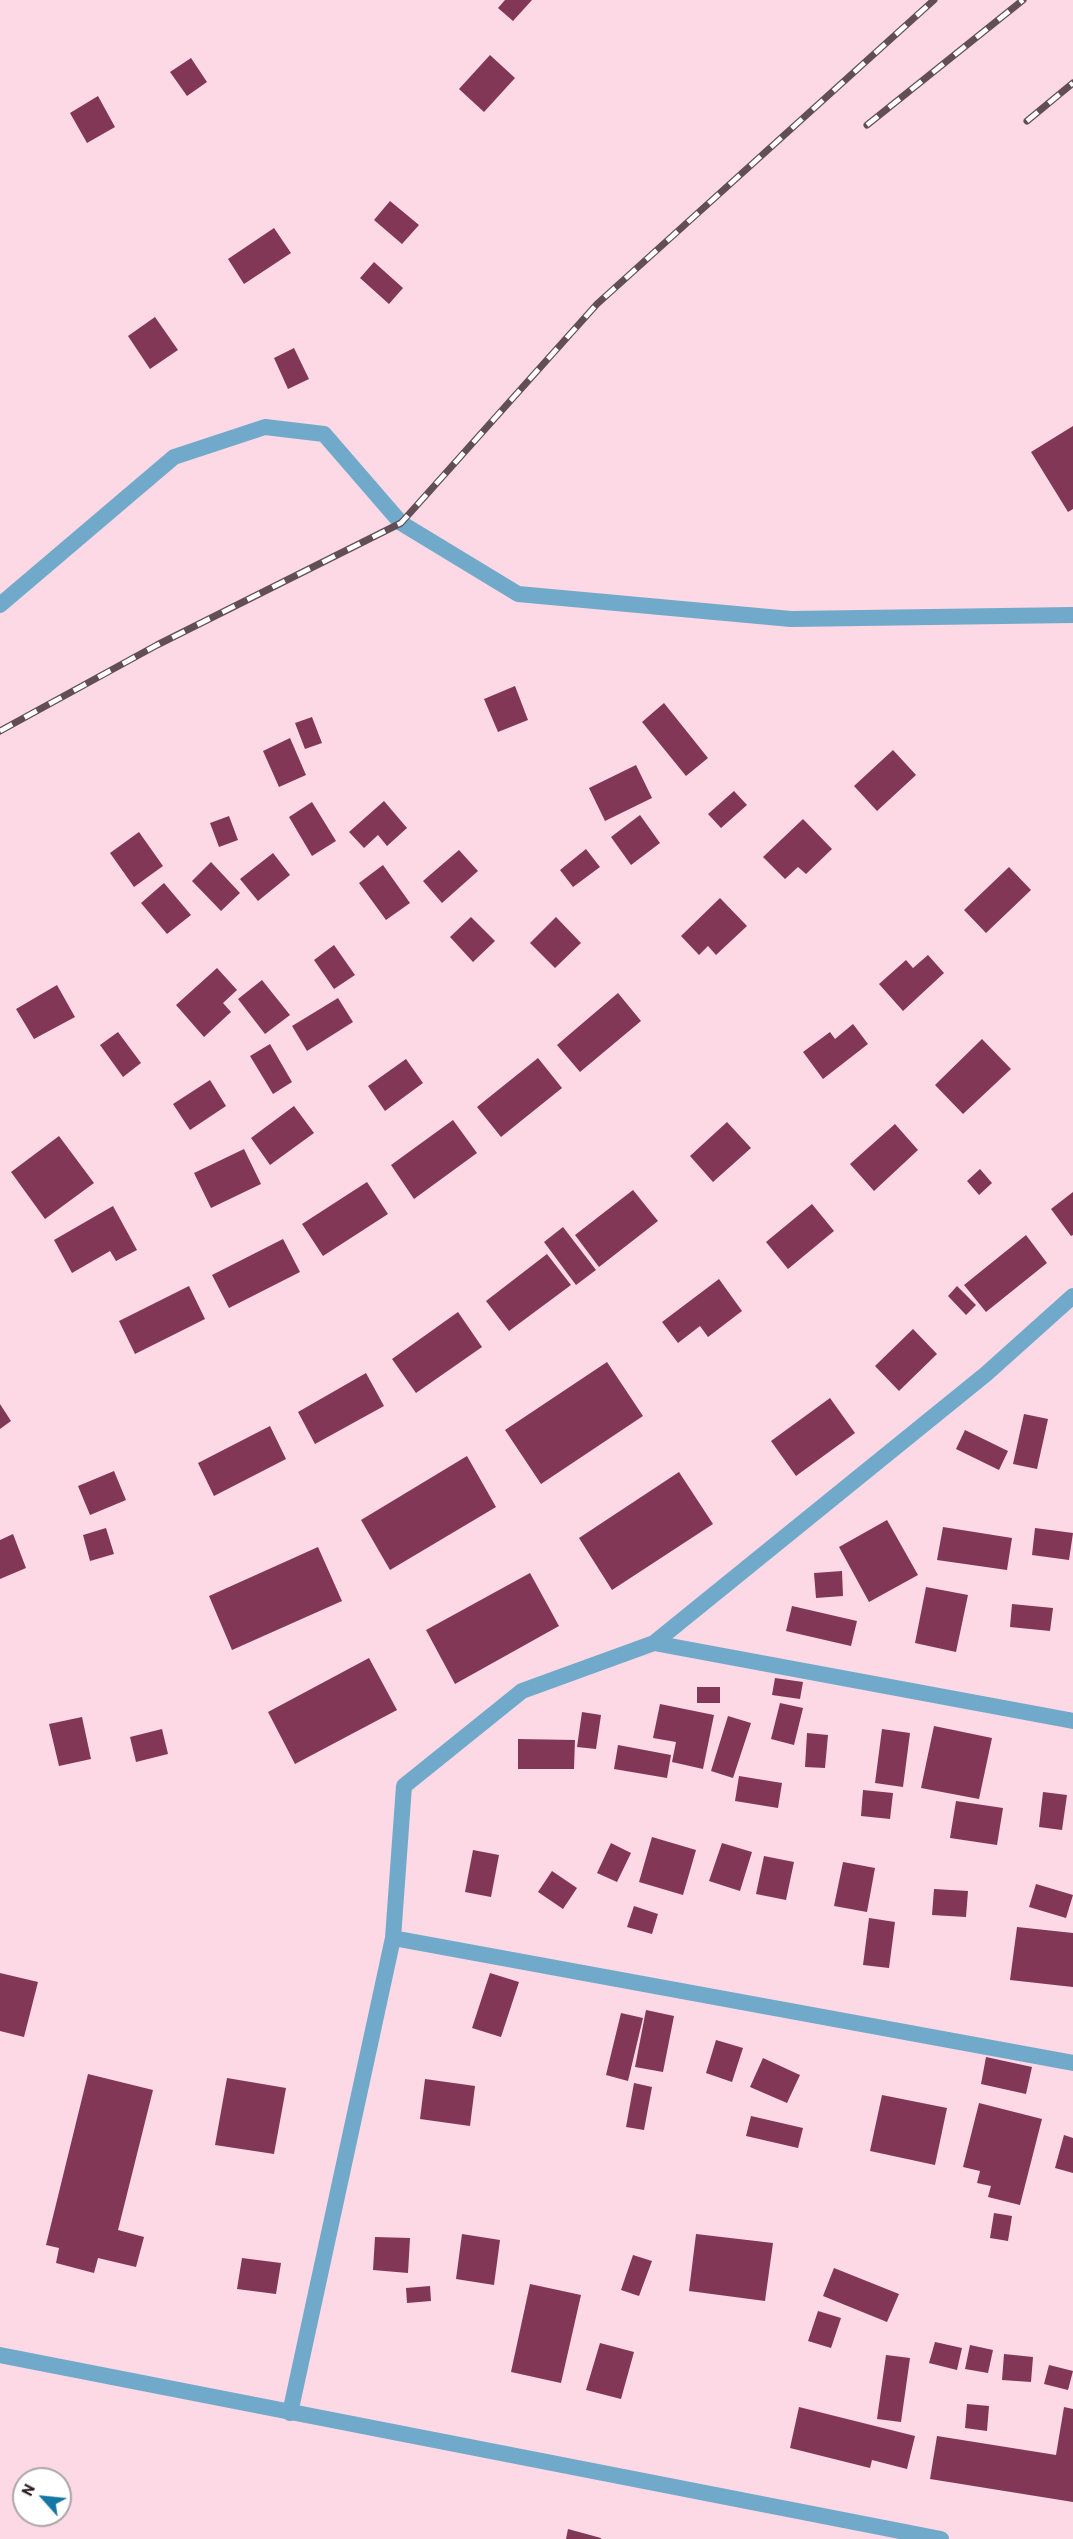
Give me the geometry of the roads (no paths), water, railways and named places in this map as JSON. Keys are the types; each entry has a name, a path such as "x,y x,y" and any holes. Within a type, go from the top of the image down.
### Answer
{"street":[{"path":"0,604 174,457 265,427 324,434 401,523 518,594 791,619 1073,615"},
{"path":"290,2413 393,1938 404,1786 522,1691 654,1643 986,1374 1073,1296"},
{"path":"654,1643 1073,1720"},
{"path":"393,1938 1073,2063"},
{"path":"0,2355 941,2539"}],"railway":[{"path":"0,731 157,645 401,523 597,304 934,0"},
{"path":"867,125 1023,0"},
{"path":"1027,121 1073,83"}]}
